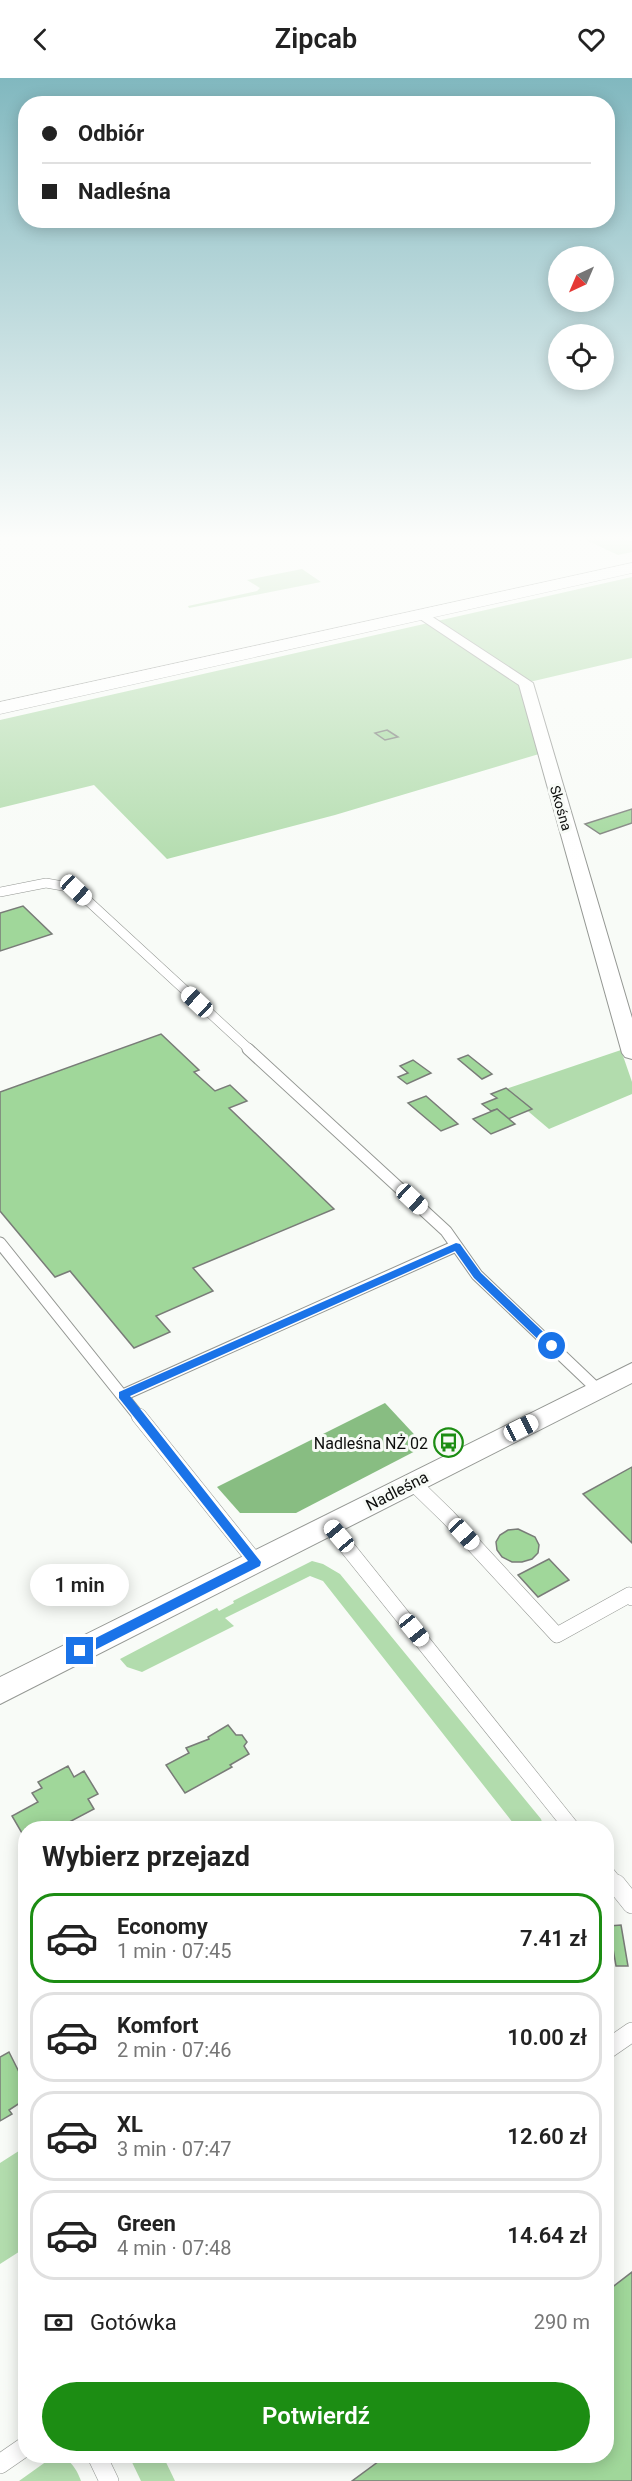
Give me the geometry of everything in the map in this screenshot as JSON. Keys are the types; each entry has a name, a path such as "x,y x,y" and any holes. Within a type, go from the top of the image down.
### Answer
{"main road":[{"path":"0,708 273,647"}],"street":[{"name":"Skośna","path":"472,647 526,683 632,1053"},
{"name":"Nadleśna","path":"0,1691 330,1526 632,1371"}],"lane":[{"path":"0,892 23,885 50,882 75,888 446,1231 477,1275 597,1389"},
{"path":"0,1243 256,1562"},
{"path":"123,1395 456,1246"},
{"path":"413,1483 448,1516 557,1635 629,1595 632,1598"},
{"path":"330,1526 566,1821"},
{"path":"614,1882 632,1904"},
{"path":"614,2044 632,2032"},
{"path":"0,2464 18,2452"},
{"path":"100,2463 109,2481"}],"shaded area":[{"path":"322,647 632,647 632,658 521,684 539,754 335,815 167,859 94,785 0,808 0,720"},
{"path":"621,1050 632,1082 632,1094 549,1129 503,1090"},
{"path":"385,1403 425,1446 296,1513 240,1513 217,1487"},
{"path":"312,1561 323,1564 340,1574 542,1821 512,1821 323,1581 310,1576 225,1618 234,1626 142,1672 127,1667 120,1659 217,1608 219,1611 234,1603 233,1601"},
{"path":"18,2151 18,2252 0,2264 0,2163"},
{"path":"44,2463 70,2463 81,2481 19,2481"},
{"path":"132,2463 166,2463 175,2481 141,2481"}],"building":[{"path":"387,730 398,737 385,740 375,733"},
{"path":"632,809 632,823 600,834 585,824"},
{"path":"23,906 52,934 0,951 0,913"},
{"path":"161,1034 199,1070 194,1072 215,1091 230,1085 247,1101 229,1108 334,1209 193,1268 213,1291 156,1316 170,1332 134,1348 70,1271 55,1277 0,1211 0,1092"},
{"path":"468,1055 492,1074 482,1079 458,1059"},
{"path":"413,1060 431,1073 407,1084 398,1077 408,1073 400,1066"},
{"path":"506,1088 532,1109 508,1119 497,1109 491,1111 482,1104 497,1098 491,1094"},
{"path":"426,1096 458,1124 441,1131 408,1103"},
{"path":"497,1109 515,1124 491,1134 473,1119"},
{"path":"632,1467 632,1543 583,1494"},
{"path":"518,1529 535,1537 539,1545 538,1553 532,1559 512,1562 502,1557 497,1550 496,1542 500,1535 508,1530"},
{"path":"549,1559 569,1580 538,1597 518,1575"},
{"path":"228,1725 236,1735 242,1735 247,1742 244,1746 249,1754 230,1765 232,1767 185,1793 166,1765 189,1753 186,1748 209,1739 208,1737"},
{"path":"68,1766 74,1777 84,1771 98,1794 88,1799 94,1809 71,1821 18,1821 18,1826 12,1816 38,1802 32,1793 42,1788 38,1782"},
{"path":"621,1925 628,1966 616,1966 614,1926"},
{"path":"9,2052 18,2070 18,2104 9,2110 12,2114 0,2121 0,2057"},
{"path":"632,2272 632,2481 352,2481 376,2463 614,2463 614,2286"}],"place":[{"name":"Nadleśna NŻ 02","path":"449,1443"}],"route":[{"path":"80,1651 256,1562 123,1395 456,1246 477,1275 552,1346"}]}
